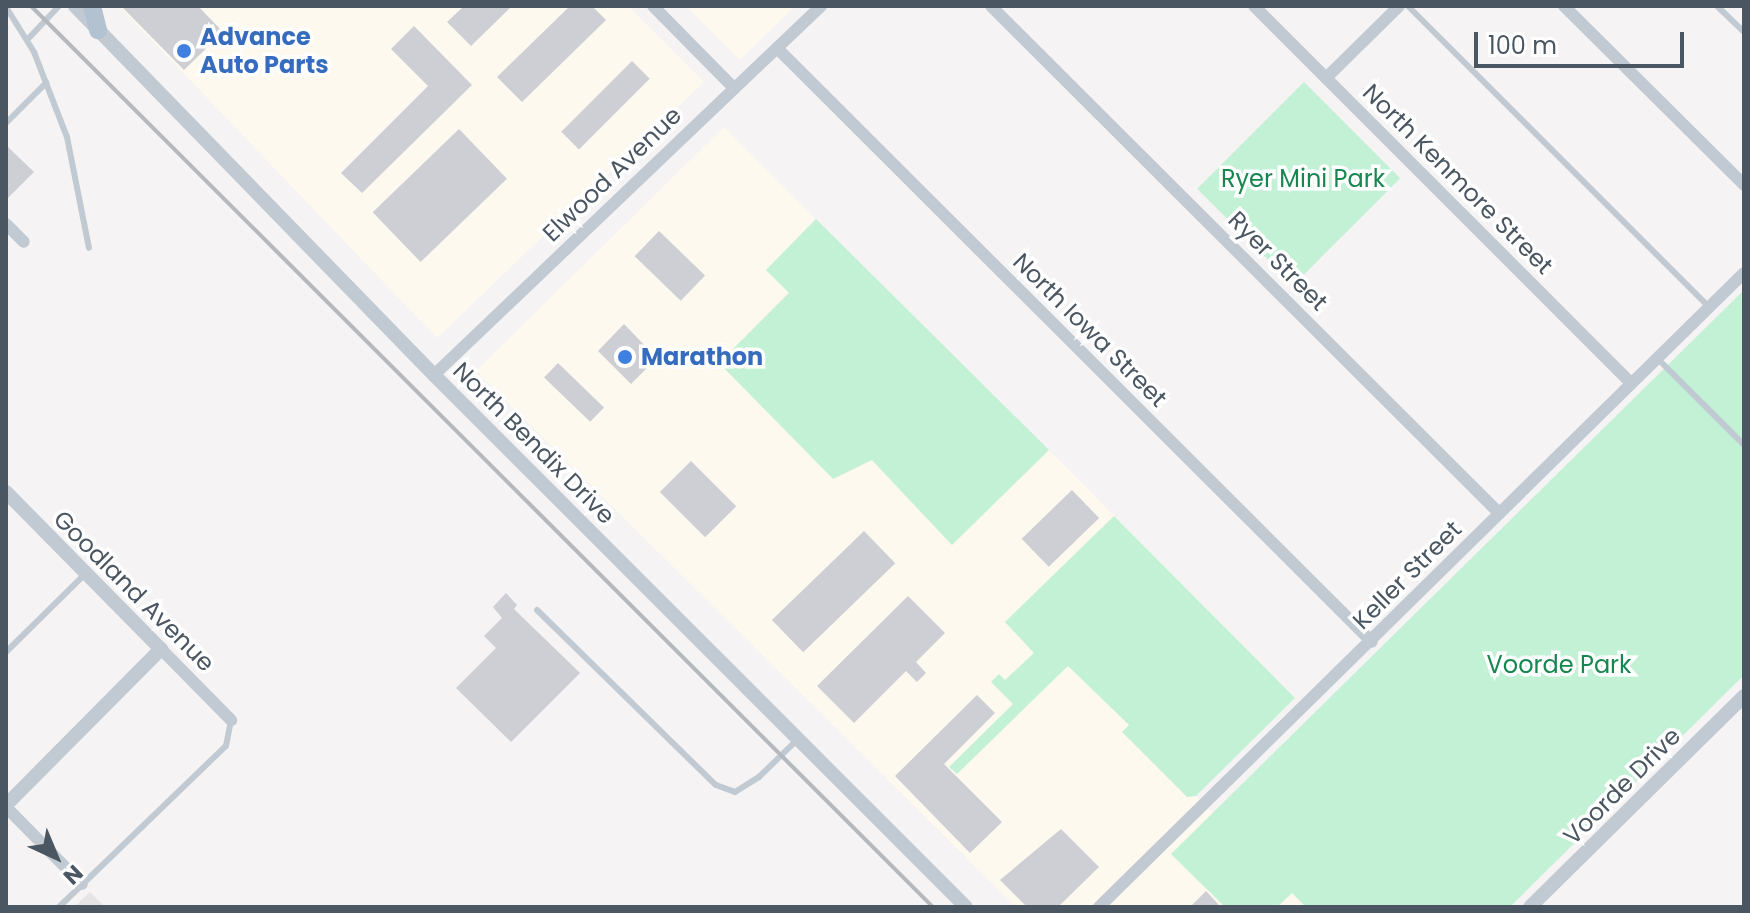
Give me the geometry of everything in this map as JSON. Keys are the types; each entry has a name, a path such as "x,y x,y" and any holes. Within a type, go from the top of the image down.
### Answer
{"main road":[{"path":"92,6 98,30"}],"street":[{"name":"North Bendix Drive","path":"75,6 434,375 966,907"},
{"path":"653,6 734,88"},
{"name":"Elwood Avenue","path":"434,375 821,6"},
{"name":"Ryer Street","path":"991,6 1499,513"},
{"name":"North Kenmore Street","path":"1254,6 1631,383"},
{"path":"1326,78 1399,6"},
{"path":"1564,6 1744,185"},
{"name":"North Iowa Street","path":"778,49 1372,642"},
{"path":"6,224 24,242"},
{"name":"Keller Street","path":"1099,907 1744,273"},
{"name":"Goodland Avenue","path":"6,492 231,720"},
{"path":"82,884 6,806 161,649"},
{"name":"Voorde Drive","path":"1530,907 1744,696"}],"lane":[{"path":"27,40 59,6"},
{"path":"1408,6 1709,307"},
{"path":"1717,6 1744,32"},
{"path":"6,7 27,40 67,137 89,248"},
{"path":"6,123 46,83"},
{"path":"1657,358 1744,445"},
{"path":"6,651 86,573"},
{"path":"537,610 716,785 735,792 798,739"},
{"path":"59,907 226,746 231,720"}],"shaded area":[{"path":"119,6 628,6 704,82 437,338"},
{"path":"686,6 795,6 740,60"},
{"path":"724,127 816,219 766,270 789,292 720,363 871,460 952,545 1049,450 1295,698 1196,796 1306,907 1016,907 476,371"},
{"path":"90,892 105,907 74,907"}],"green space":[{"name":"Ryer Mini Park","path":"1304,82 1400,178 1293,285 1197,189"},
{"path":"816,219 1049,450 952,545 872,460 833,479 719,363 789,293 766,270"},
{"name":"Voorde Park","path":"1744,290 1744,675 1510,907 1306,907 1292,893 1277,907 1225,907 1171,854"},
{"path":"1114,516 1295,698 1196,796 1187,797 1122,732 1129,725 1068,666 957,774 949,767 1013,704 991,682 999,674 1005,680 1034,653 1005,622"}],"building":[{"name":"Advance Auto Parts","path":"121,6 198,6 223,32 184,70"},
{"path":"464,6 512,6 471,46 447,22"},
{"path":"570,6 592,6 606,20 522,102 497,77"},
{"path":"414,26 472,85 362,193 341,173 428,86 391,49"},
{"path":"632,61 650,79 579,149 561,132"},
{"path":"459,129 507,179 421,262 373,212"},
{"path":"6,145 34,172 6,200"},
{"path":"659,231 705,275 681,301 635,256"},
{"name":"Marathon","path":"624,324 651,352 641,361 647,368 631,384 598,351"},
{"name":"Marathon","path":"558,363 604,407 590,422 544,377"},
{"path":"691,461 736,506 705,537 660,492"},
{"path":"1072,490 1099,518 1049,567 1022,539"},
{"path":"864,531 895,563 803,652 772,620"},
{"path":"506,593 517,605 514,609 580,673 511,742 456,688 496,648 484,636 502,618 493,607"},
{"path":"908,596 945,633 916,662 926,673 917,682 906,671 854,723 817,686"},
{"path":"977,695 995,713 944,764 1002,822 970,853 895,776"},
{"path":"1061,829 1099,867 1058,907 1027,907 1000,880"},
{"path":"1206,891 1221,907 1190,907"}],"railway":[{"path":"31,6 933,907"}],"place":[{"name":"Advance Auto Parts","path":"184,51"},
{"name":"Marathon","path":"625,357"}]}
